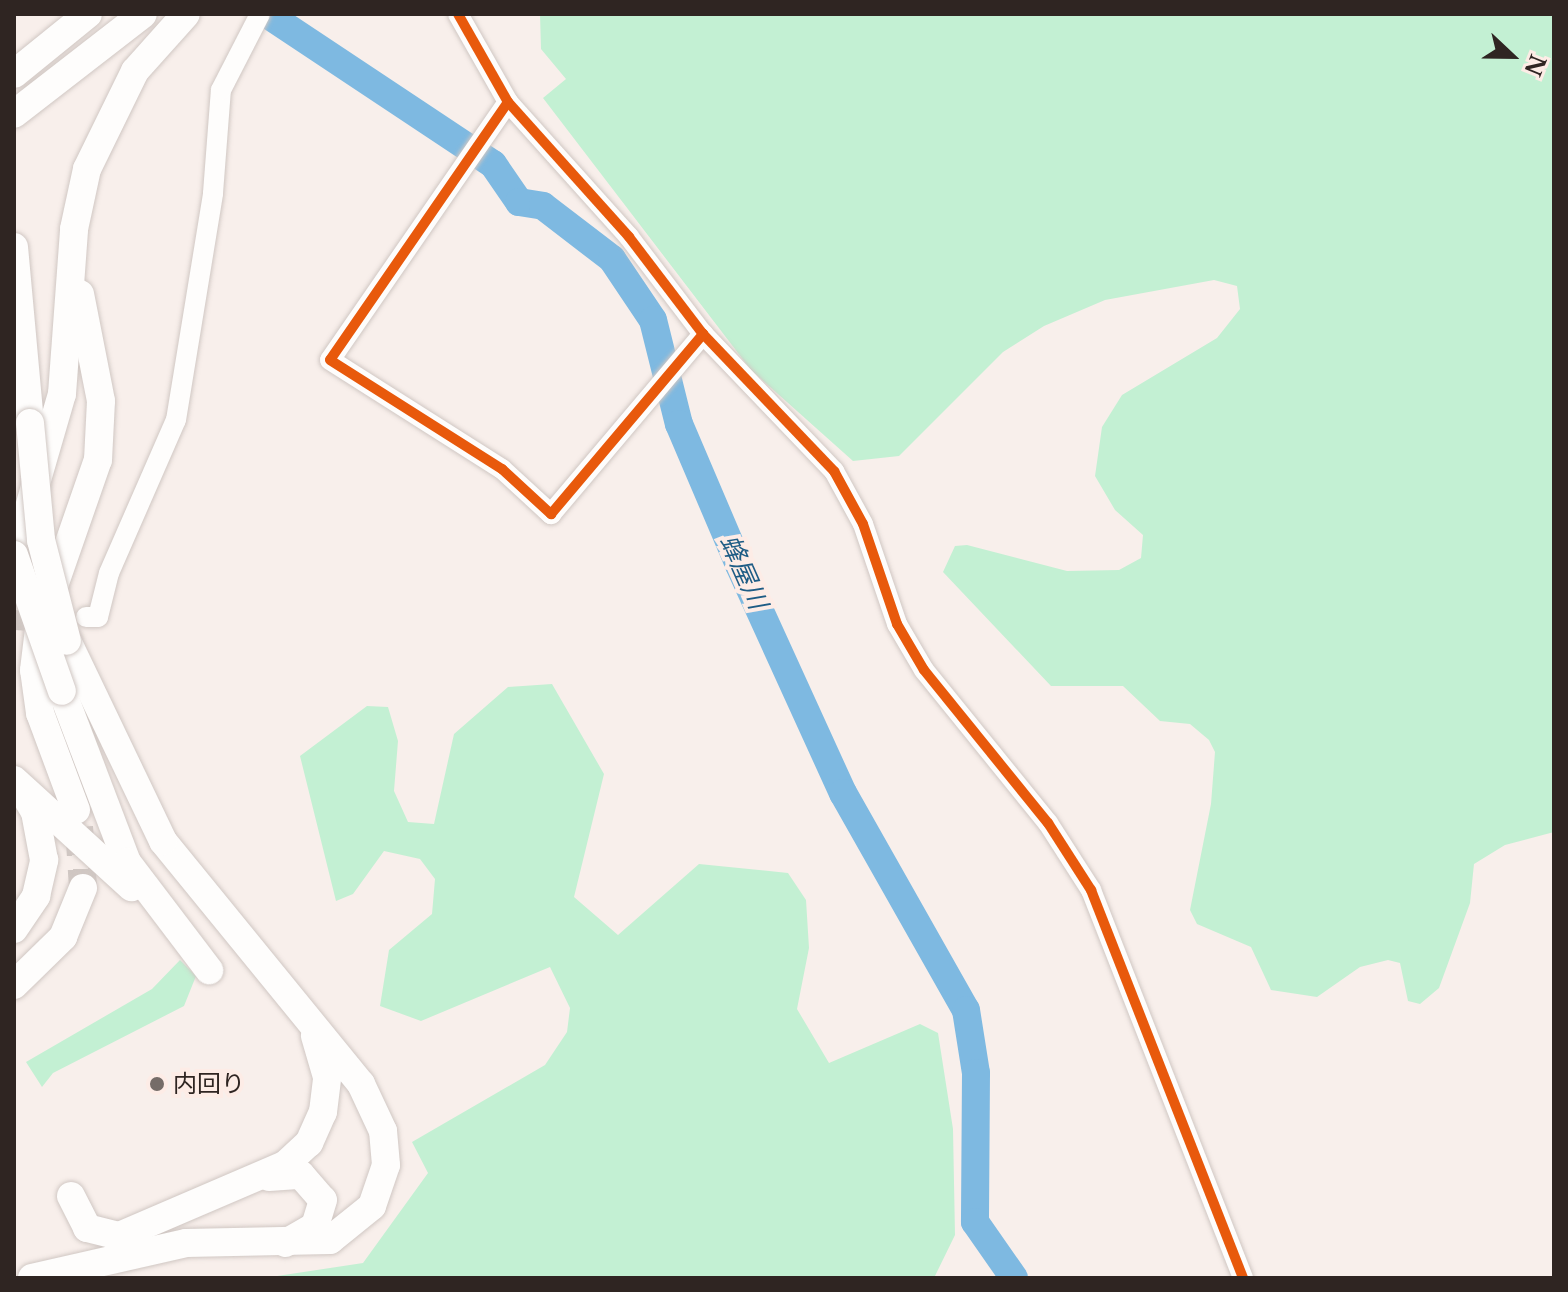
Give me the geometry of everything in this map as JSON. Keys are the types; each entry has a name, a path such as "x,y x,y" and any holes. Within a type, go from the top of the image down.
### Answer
{"highway":[{"path":"14,74 88,14"},
{"path":"14,114 143,14"},
{"path":"163,918 127,862 14,557 60,407 73,250 85,180 106,120 155,44 186,14"},
{"path":"14,247 41,540 67,641 163,841 370,1098 386,1165 372,1206 354,1226 318,1244 186,1243 32,1278"},
{"path":"73,250 97,370 101,430 91,488 39,629 34,670 40,713 76,810"},
{"path":"14,781 163,918 209,970"},
{"path":"14,781 35,812 44,860 36,896 14,929"},
{"path":"14,985 63,937 83,888"},
{"path":"71,1196 87,1228 119,1236 260,1179 298,1156 323,1112 327,1077 310,1025"},
{"path":"260,1179 301,1175 323,1200 315,1226 276,1245"}],"street":[{"path":"86,617 98,617 109,573 176,420 213,193 221,90 260,14"},
{"path":"458,14 508,102 629,237 703,334 834,471 863,524 897,624 924,670 1048,823 1091,890 1243,1278"},
{"path":"508,102 452,176 330,360 502,469 551,514 703,334"}],"green space":[{"path":"540,14 1554,14 1554,832 1505,845 1474,864 1470,903 1439,988 1420,1004 1408,1001 1400,963 1388,960 1360,967 1317,997 1271,990 1251,947 1197,924 1190,910 1211,804 1215,752 1209,740 1190,724 1160,721 1123,686 1051,686 943,572 955,546 967,545 1067,571 1119,570 1141,558 1143,535 1115,510 1095,476 1102,427 1122,395 1217,338 1240,309 1237,286 1214,280 1105,300 1044,326 1003,352 899,456 853,461 751,370 543,98 566,79 541,49"},
{"path":"552,684 604,774 574,897 618,935 699,864 788,873 806,900 809,948 797,1009 829,1063 920,1024 938,1033 953,1129 955,1235 934,1278 264,1278 363,1263 428,1173 412,1142 545,1065 567,1032 570,1008 550,967 421,1021 380,1006 389,950 432,914 435,879 420,859 384,851 353,894 336,901 300,756 367,706 388,707 398,741 394,791 408,822 434,824 454,734 508,687"},
{"path":"180,960 196,976 184,1006 53,1073 42,1087 26,1062 152,989"}],"waterway":[{"name":"蜂屋川","path":"267,14 493,164 519,202 543,206 612,259 653,320 679,424 739,565 843,793 966,1010 976,1073 975,1222 1014,1278"}],"tunnel":[{"path":"14,620 47,622"},
{"path":"79,827 83,888"}],"cycle path":[{"path":"458,14 508,102 629,237 703,334 834,471 863,524 897,624 924,670 1048,823 1091,890 1243,1278"},
{"path":"508,102 330,360 502,469 551,514 703,334"}],"place":[{"name":"内回り","path":"157,1084"}]}
